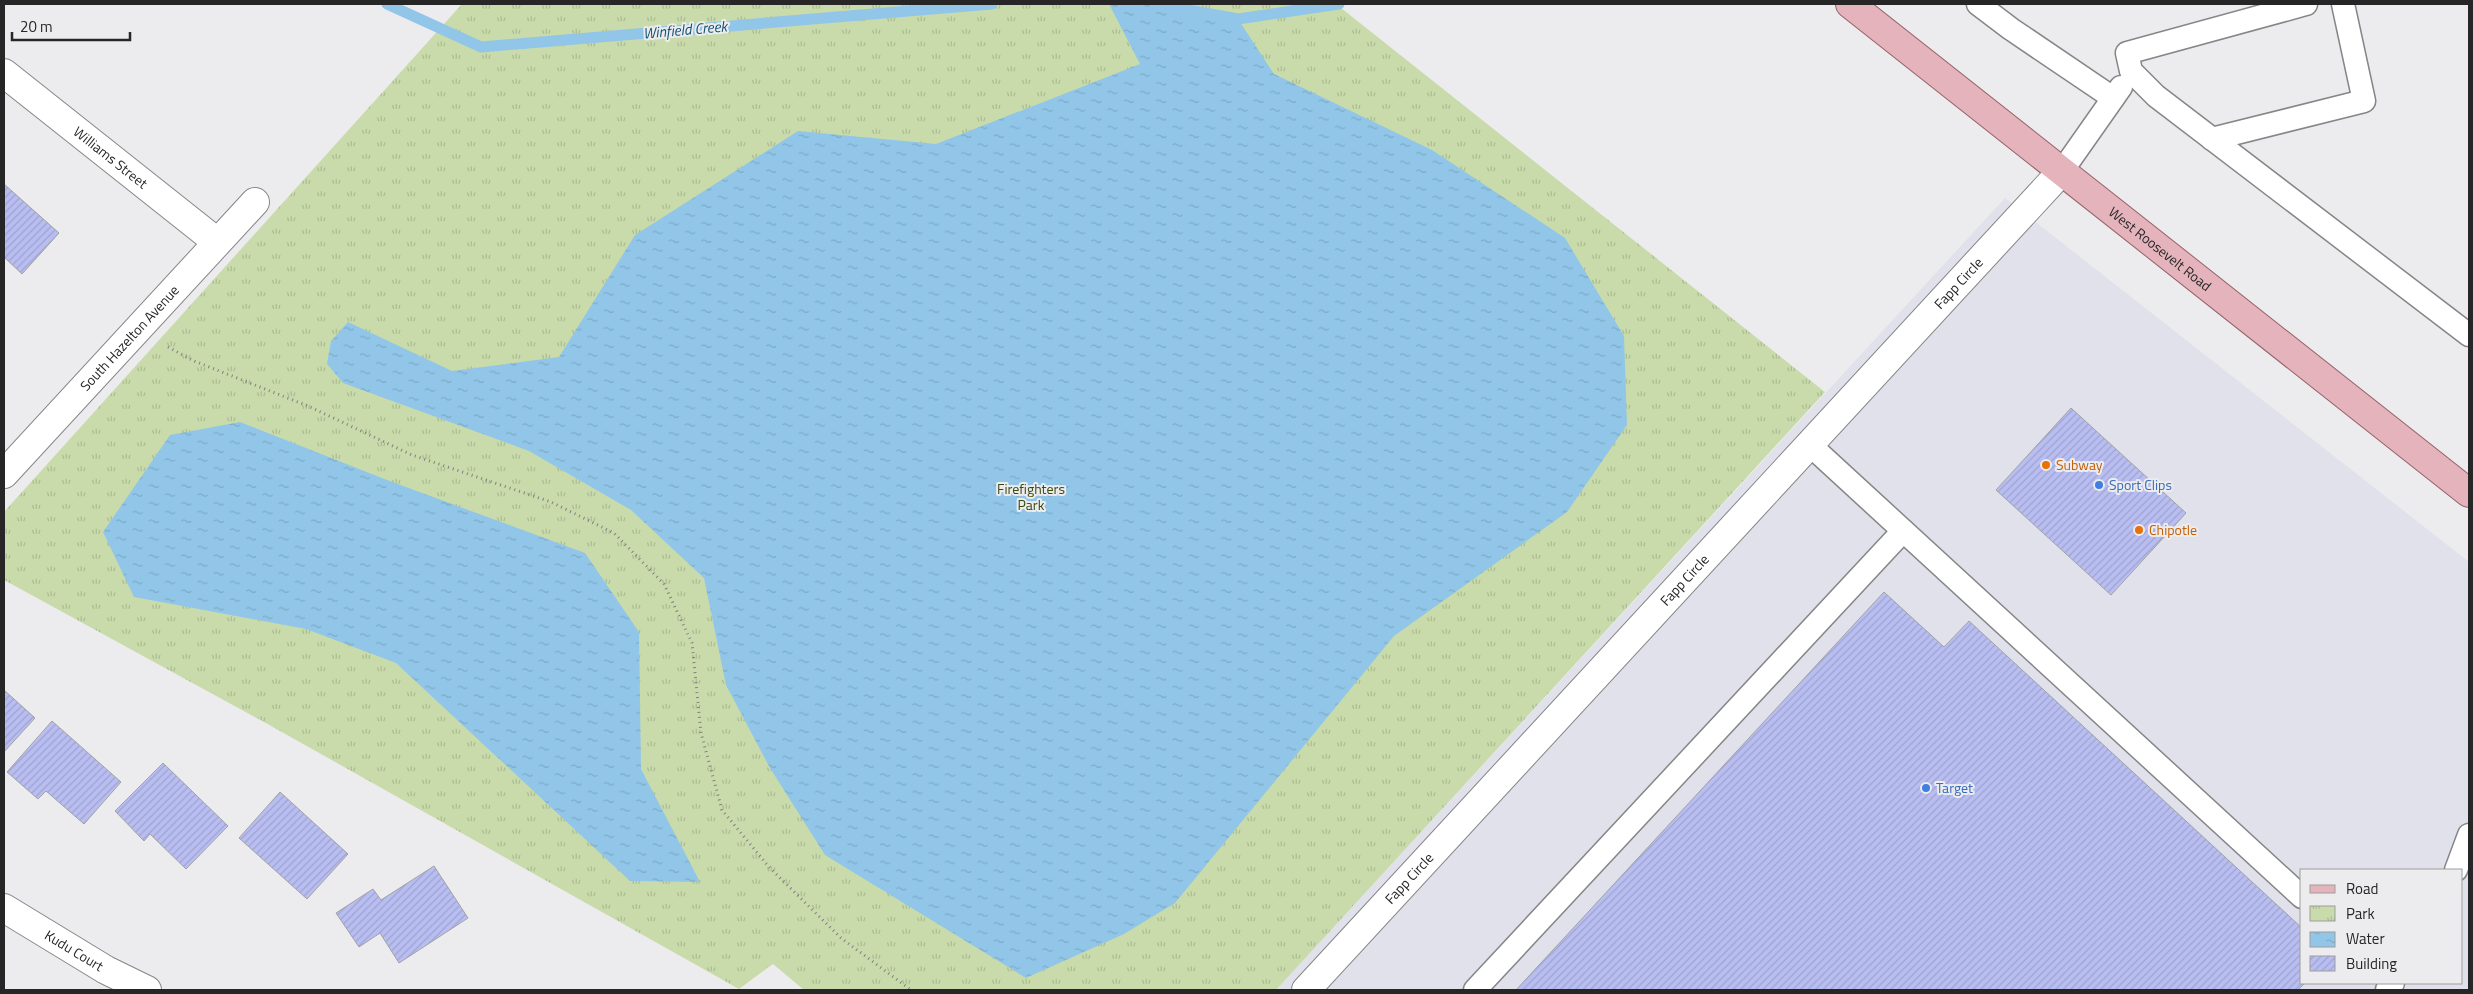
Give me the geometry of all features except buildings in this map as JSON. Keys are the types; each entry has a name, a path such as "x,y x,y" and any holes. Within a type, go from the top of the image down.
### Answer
{"main road":[{"name":"West Roosevelt Road","path":"1850,4 2469,493"}],"street":[{"name":"Williams Street","path":"4,72 217,242"},
{"name":"Fapp Circle","path":"1306,990 2062,171"},
{"name":"South Hazelton Avenue","path":"4,474 255,202"},
{"name":"Kudu Court","path":"4,908 106,970 147,990"}],"lane":[{"path":"1978,4 2011,29 2113,98"},
{"path":"2306,4 2128,54 2132,71 2156,96 2469,335"},
{"path":"2212,139 2364,101 2343,4"},
{"path":"2062,171 2132,71"},
{"path":"1810,445 2300,895"},
{"path":"1475,990 1903,531"},
{"path":"2456,869 2469,835"}],"path":[{"path":"137,329 194,361 308,406 412,455 551,502 614,533 664,584 692,644 701,733 722,810 769,867 841,938 911,990"}],"shaded area":[{"path":"2005,198 2469,562 2469,990 1276,990"}],"green space":[{"name":"Firefighters Park","path":"462,4 1336,4 1825,392 1276,990 804,990 773,964 739,989 264,722 4,580 4,512"}],"water":[{"path":"1109,4 1155,4 1238,19 1274,74 1432,150 1565,238 1624,336 1627,425 1567,512 1394,636 1175,903 1124,934 1026,978 825,855 770,768 726,685 704,578 631,510 529,451 343,383 327,364 331,341 348,322 452,371 559,357 635,235 798,131 936,144 1140,64"},
{"path":"240,422 387,480 585,553 639,632 641,769 700,882 630,881 396,663 306,629 134,597 103,532 170,435"}],"waterway":[{"name":"Winfield Creek","path":"387,4 481,47 992,4"},
{"name":"Winfield Creek","path":"1155,4 1238,19 1339,4"}],"place":[{"name":"Subway","path":"2046,465"},
{"name":"Sport Clips","path":"2099,485"},
{"name":"Chipotle","path":"2139,530"},
{"name":"Target","path":"1926,788"}]}
